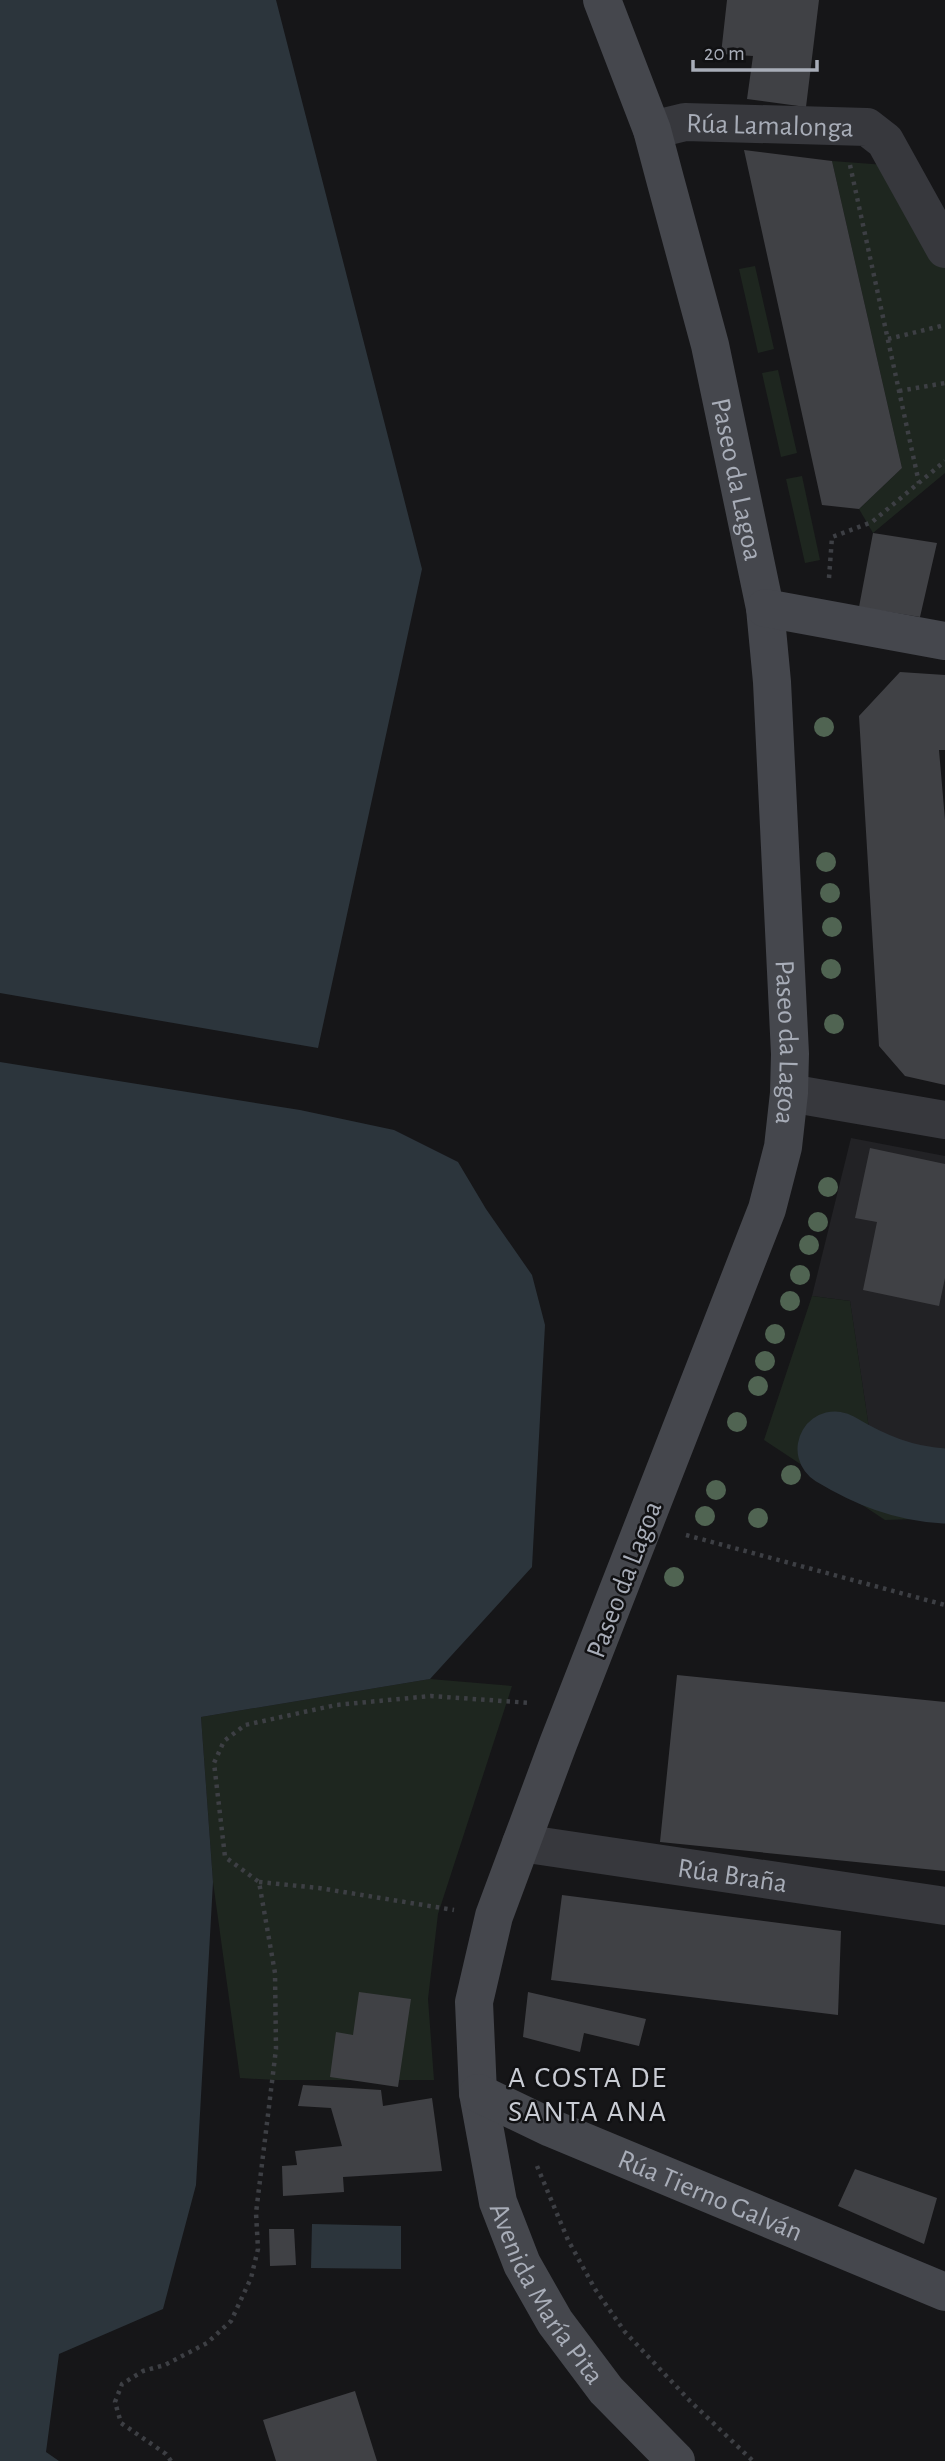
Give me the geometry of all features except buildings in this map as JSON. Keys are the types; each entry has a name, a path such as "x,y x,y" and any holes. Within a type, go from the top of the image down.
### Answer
{"main road":[{"name":"Paseo da Lagoa","path":"478,2093 474,2002 494,1916 767,1209 783,1147 789,1093 790,1054 774,724 765,608 710,345 652,130 602,0"},
{"path":"765,608 945,641"},
{"name":"Rúa Tierno Galván","path":"478,2093 521,2114 945,2292"},
{"name":"Avenida María Pita","path":"478,2093 498,2202 522,2264 555,2322 606,2390 676,2461"}],"street":[{"name":"Rúa Lamalonga","path":"652,130 685,122 867,127 885,141 945,249"},
{"path":"789,1093 945,1121"},
{"name":"Rúa Braña","path":"521,1843 945,1906"}],"path":[{"path":"850,165 919,482"},
{"path":"888,339 945,325"},
{"path":"899,391 945,383"},
{"path":"828,587 832,537 872,522 945,461"},
{"path":"686,1535 945,1605"},
{"path":"454,1910 319,1888 259,1882 225,1857 214,1763 224,1741 245,1725 336,1705 431,1696 535,1704"},
{"path":"171,2461 166,2454 121,2423 115,2402 122,2384 143,2371 165,2365 196,2349 231,2322 251,2278 258,2249 256,2213 276,2049 275,1973 259,1882"},
{"path":"521,2114 539,2172 568,2240 595,2289 625,2332 690,2401 753,2461"}],"shaded area":[{"path":"0,0 276,0 422,569 318,1048 0,993"},
{"path":"832,161 899,166 945,249 945,473 873,533 859,509 902,468"},
{"path":"755,266 774,349 758,353 739,269"},
{"path":"778,370 797,453 781,457 762,373"},
{"path":"802,476 820,560 805,563 786,479"},
{"path":"0,1062 300,1110 394,1130 458,1162 486,1209 532,1275 545,1325 532,1567 430,1679 201,1717 213,1882 196,2185 163,2309 59,2354 46,2452 59,2461 0,2461"},
{"path":"851,1138 945,1156 945,1457 870,1435 850,1301 812,1296"},
{"path":"812,1296 850,1301 870,1435 945,1457 945,1518 885,1520 764,1440"},
{"path":"430,1679 512,1686 438,1914 428,1999 434,2080 240,2078 213,1882 201,1717"},
{"path":"312,2224 401,2226 401,2269 311,2268"}],"waterway":[{"path":"835,1449 888,1475 945,1486"}],"district":[{"name":"A COSTA DE SANTA ANA","path":"588,2094"}]}
